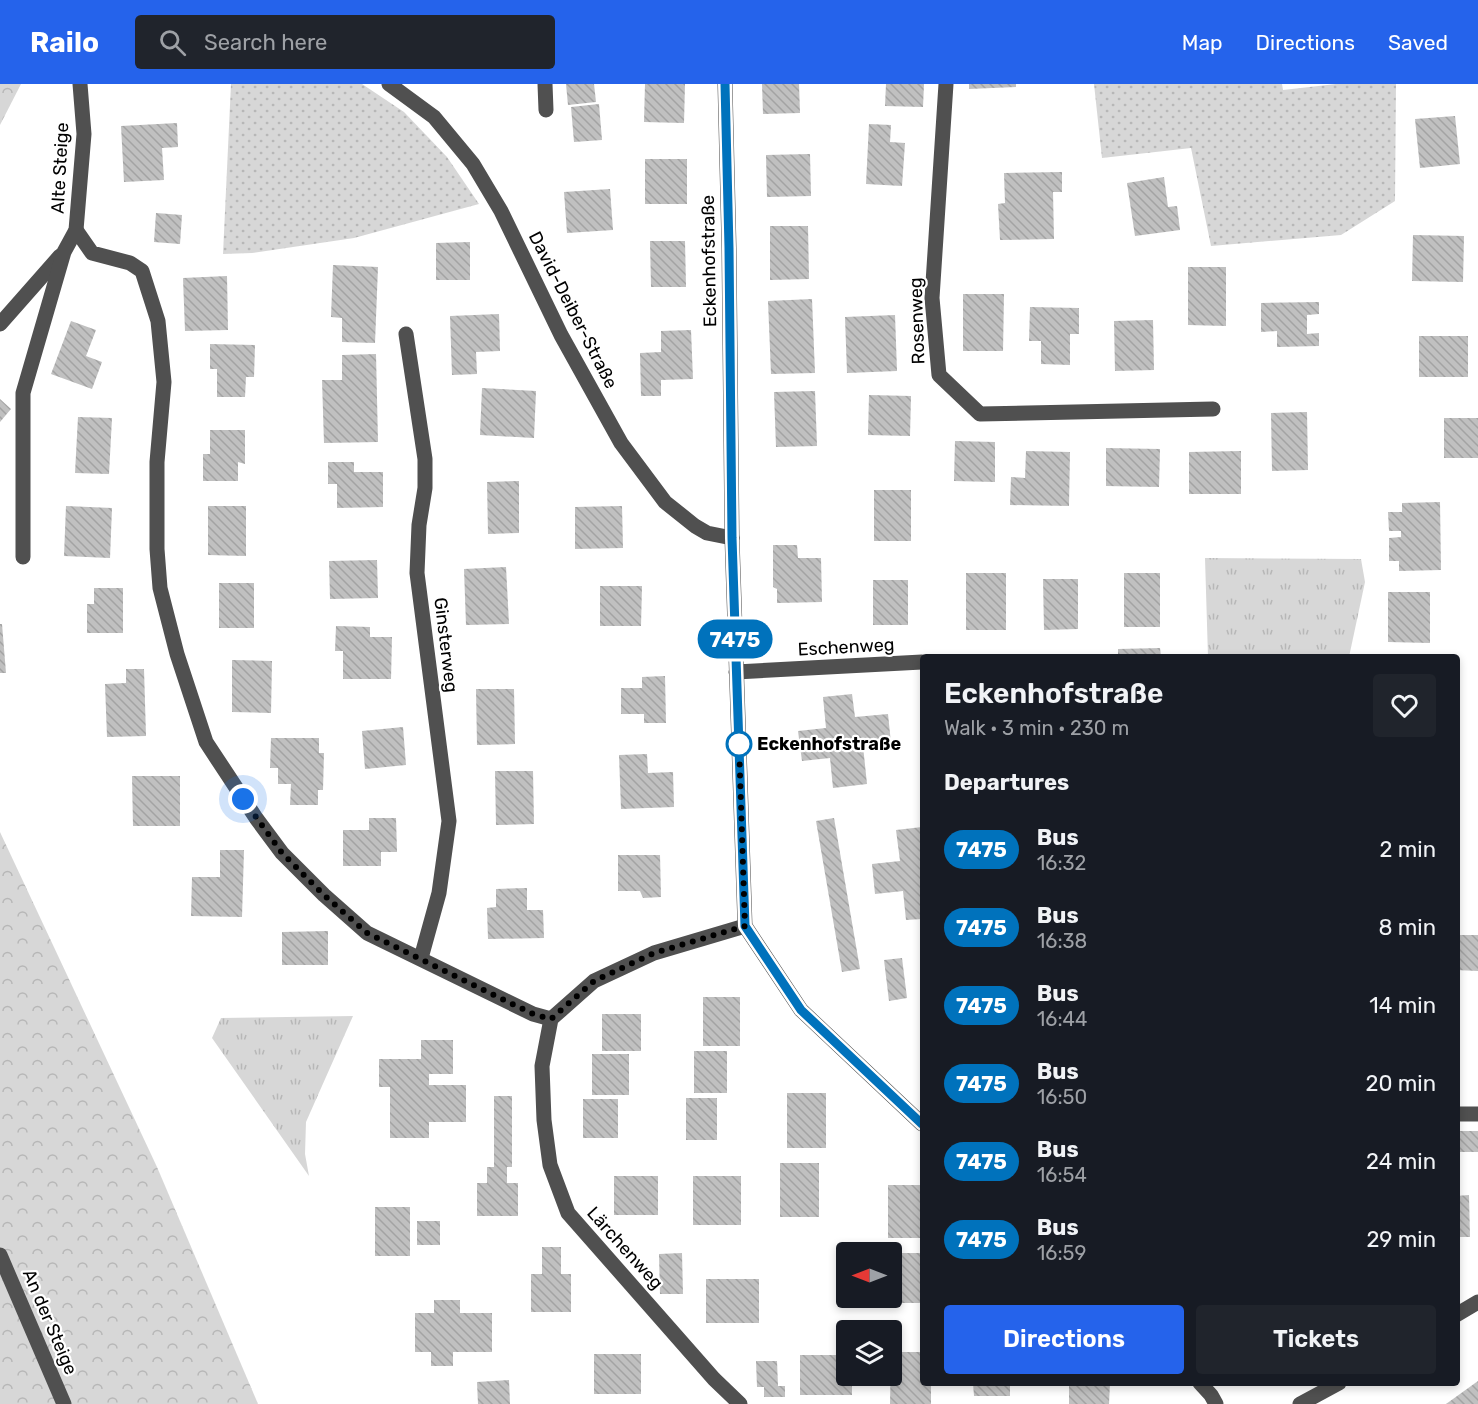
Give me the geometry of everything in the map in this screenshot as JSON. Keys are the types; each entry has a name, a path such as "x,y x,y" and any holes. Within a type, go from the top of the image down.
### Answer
{"street":[{"name":"Alte Steige","path":"23,557 23,393 64,252 76,230 84,134 80,84"},
{"name":"David-Deiber-Straße","path":"388,84 434,117 473,164 501,211 561,335 621,443 665,502 707,533 732,538"},
{"path":"545,84 546,110"},
{"name":"Eckenhofstraße","path":"725,84 732,538 745,926"},
{"name":"Rosenweg","path":"945,84 932,298 939,375 980,414 1213,409"},
{"path":"76,230 92,253 130,263 142,271 158,321 164,382 157,462 157,549 160,588 177,654 206,742 282,853 315,887 367,933 533,1014 551,1019 594,981 654,953 745,926 801,1010 920,1122"},
{"name":"Alte Steige","path":"0,324 64,252"},
{"name":"Ginsterweg","path":"406,334 425,459 425,488 419,525 417,573 449,821 439,893 421,958"},
{"name":"Eschenweg","path":"736,672 920,662"},
{"name":"Lärchenweg","path":"551,1019 542,1066 544,1120 550,1165 568,1213 714,1379 740,1404"},
{"path":"1460,1114 1478,1114"},
{"name":"An der Steige","path":"0,1255 64,1404"},
{"path":"1460,1313 1478,1302"},
{"path":"1203,1386 1216,1404"},
{"path":"1300,1404 1334,1386"}],"green space":[{"path":"0,84 21,84 0,125"},
{"path":"231,84 362,84 404,112 447,157 479,204 354,238 252,253 223,254"},
{"path":"1094,84 1282,84 1283,90 1336,84 1396,84 1395,201 1341,235 1211,246 1191,148 1102,158"},
{"path":"1205,558 1361,559 1365,582 1350,654 1208,654"},
{"path":"0,832 157,1167 258,1404 0,1404"},
{"path":"353,1016 306,1122 305,1154 309,1176 212,1038 221,1018"}],"building":[{"path":"566,84 594,84 596,102 568,105"},
{"path":"645,84 685,84 684,123 644,122"},
{"path":"762,84 799,84 800,113 763,114"},
{"path":"886,84 924,84 923,107 885,106"},
{"path":"969,84 1016,84 1016,87 969,89"},
{"path":"599,104 602,140 574,142 571,107"},
{"path":"1455,116 1460,164 1420,168 1415,119"},
{"path":"177,123 178,147 162,148 164,180 124,182 121,126"},
{"path":"869,124 891,125 890,142 905,143 902,186 866,184"},
{"path":"810,154 811,196 767,197 766,155"},
{"path":"645,159 687,159 687,204 645,204"},
{"path":"1062,172 1062,192 1053,192 1054,239 1000,240 998,204 1005,203 1004,173"},
{"path":"1164,177 1168,207 1177,206 1180,230 1135,236 1127,183"},
{"path":"610,189 613,230 567,233 564,192"},
{"path":"156,213 182,215 180,244 154,242"},
{"path":"770,226 808,226 809,279 770,280"},
{"path":"1413,235 1464,236 1463,282 1412,281"},
{"path":"650,241 685,241 686,287 651,287"},
{"path":"470,242 470,280 436,280 436,243"},
{"path":"333,265 378,267 375,343 342,342 342,318 331,317"},
{"path":"1188,267 1226,267 1226,326 1188,325"},
{"path":"227,276 228,330 185,331 183,278"},
{"path":"963,294 1004,294 1003,351 963,351"},
{"path":"812,299 815,373 771,374 768,301"},
{"path":"1319,302 1319,314 1307,315 1307,334 1319,333 1319,346 1277,347 1277,331 1261,332 1261,303"},
{"path":"1030,307 1079,308 1079,334 1070,334 1070,365 1041,364 1041,341 1029,341"},
{"path":"499,314 500,351 476,352 477,374 452,375 450,316"},
{"path":"895,315 897,371 847,373 845,317"},
{"path":"1153,320 1154,370 1115,371 1114,321"},
{"path":"71,321 96,330 86,356 102,362 92,389 51,374"},
{"path":"691,330 693,379 661,380 661,396 641,396 640,353 661,352 661,331"},
{"path":"1419,336 1468,336 1468,377 1419,377"},
{"path":"210,344 255,345 254,377 246,377 245,397 217,397 217,369 210,369"},
{"path":"376,354 378,442 324,443 322,380 342,380 342,355"},
{"path":"482,388 536,391 534,438 480,435"},
{"path":"815,391 817,446 776,447 774,392"},
{"path":"869,395 911,396 910,436 868,435"},
{"path":"0,399 11,409 0,422"},
{"path":"1307,412 1308,470 1272,471 1271,413"},
{"path":"78,417 112,418 109,474 75,473"},
{"path":"1444,418 1478,418 1478,458 1444,458"},
{"path":"210,430 245,430 245,464 238,462 238,481 203,481 203,454 210,454"},
{"path":"955,441 995,442 995,482 954,481"},
{"path":"1106,448 1160,449 1159,487 1106,486"},
{"path":"1026,451 1070,452 1069,506 1010,505 1011,477 1025,478"},
{"path":"1241,451 1241,494 1189,494 1189,452"},
{"path":"328,462 354,462 354,472 383,472 383,507 337,508 337,484 328,484"},
{"path":"519,481 519,533 488,534 487,482"},
{"path":"874,490 911,490 911,541 874,541"},
{"path":"1440,502 1441,570 1399,571 1399,561 1389,561 1389,538 1401,537 1401,531 1389,531 1388,512 1402,512 1402,503"},
{"path":"66,506 112,508 110,558 64,556"},
{"path":"208,506 246,506 246,556 208,555"},
{"path":"622,506 623,548 575,549 575,507"},
{"path":"773,545 797,545 798,558 821,558 822,602 777,603 777,589 773,587"},
{"path":"377,560 378,598 330,599 329,561"},
{"path":"506,567 509,624 466,625 464,569"},
{"path":"966,573 1006,573 1006,630 966,630"},
{"path":"1124,573 1160,573 1160,627 1124,627"},
{"path":"1043,579 1078,579 1078,629 1044,630"},
{"path":"873,580 908,580 908,625 873,625"},
{"path":"219,583 254,583 254,628 219,628"},
{"path":"600,586 642,586 641,626 600,626"},
{"path":"94,588 123,588 123,633 87,633 87,604 94,604"},
{"path":"1388,592 1430,592 1430,643 1388,642"},
{"path":"0,624 2,624 6,673 0,673"},
{"path":"336,626 370,627 370,637 392,637 391,679 343,679 343,651 335,651"},
{"path":"1160,648 1161,654 1118,654 1118,649"},
{"path":"232,660 272,661 271,713 232,712"},
{"path":"126,669 144,669 146,736 107,737 105,684 126,683"},
{"path":"665,676 666,723 644,723 644,714 621,714 621,688 642,688 642,677"},
{"path":"476,689 514,689 515,744 477,745"},
{"path":"852,694 855,717 888,714 891,743 863,746 867,784 833,788 830,758 802,761 798,731 826,728 823,697"},
{"path":"403,727 406,765 365,769 362,731"},
{"path":"271,738 319,738 319,753 324,753 323,790 318,790 318,805 290,805 291,784 278,784 278,768 270,768"},
{"path":"647,754 648,773 673,772 674,807 621,809 619,755"},
{"path":"495,771 533,771 534,824 496,825"},
{"path":"132,776 180,776 180,826 133,826"},
{"path":"369,818 396,818 397,852 381,852 381,866 343,866 343,830 369,830"},
{"path":"834,818 860,969 842,972 816,821"},
{"path":"920,827 920,919 906,920 903,891 875,894 872,864 900,861 896,830"},
{"path":"220,850 244,850 242,917 191,916 192,877 220,877"},
{"path":"618,855 660,855 661,897 643,898 640,891 618,891"},
{"path":"527,888 527,910 543,910 544,938 488,939 487,908 496,907 496,889"},
{"path":"328,931 328,965 282,965 282,932"},
{"path":"1460,935 1478,935 1478,971 1460,970"},
{"path":"902,958 907,998 889,1001 884,960"},
{"path":"703,997 740,997 740,1046 703,1046"},
{"path":"602,1014 641,1014 641,1051 602,1051"},
{"path":"421,1040 453,1040 453,1074 429,1074 429,1085 466,1085 466,1122 429,1122 429,1138 390,1138 390,1087 379,1087 379,1059 421,1059"},
{"path":"694,1051 727,1051 727,1093 694,1093"},
{"path":"592,1054 629,1054 629,1095 592,1095"},
{"path":"787,1093 826,1093 826,1148 787,1148"},
{"path":"494,1096 512,1096 512,1167 507,1167 507,1183 518,1183 518,1216 477,1216 477,1183 487,1183 487,1167 494,1167"},
{"path":"686,1098 717,1098 717,1140 686,1140"},
{"path":"583,1099 618,1099 618,1138 583,1138"},
{"path":"1460,1131 1478,1131 1478,1152 1460,1152"},
{"path":"780,1163 819,1163 819,1217 780,1217"},
{"path":"614,1176 658,1176 658,1215 614,1215"},
{"path":"693,1176 741,1176 741,1225 693,1225"},
{"path":"888,1185 920,1185 920,1238 888,1238"},
{"path":"1469,1195 1470,1237 1460,1237 1460,1196"},
{"path":"375,1207 410,1207 410,1256 375,1256"},
{"path":"417,1221 440,1221 440,1245 417,1245"},
{"path":"542,1247 561,1247 561,1274 571,1274 571,1312 531,1312 531,1274 542,1274"},
{"path":"682,1253 683,1294 660,1294 659,1254"},
{"path":"902,1253 920,1253 920,1303 902,1303"},
{"path":"706,1279 759,1279 759,1323 706,1323"},
{"path":"434,1300 460,1300 460,1313 492,1313 492,1352 453,1352 453,1366 431,1366 431,1352 415,1352 415,1313 434,1313"},
{"path":"902,1352 920,1352 920,1386 931,1386 931,1404 890,1404 890,1386 902,1386"},
{"path":"594,1354 641,1354 641,1394 594,1394"},
{"path":"800,1355 836,1355 836,1386 852,1386 852,1395 800,1395"},
{"path":"756,1361 777,1361 778,1386 785,1386 785,1397 764,1397 764,1387 757,1387"},
{"path":"509,1380 510,1404 478,1404 477,1382"},
{"path":"1478,1381 1478,1404 1446,1404"},
{"path":"973,1386 1010,1386 1010,1396 974,1396"},
{"path":"1069,1386 1110,1386 1109,1404 1069,1404"}],"bus line":[{"name":"7475","path":"725,84 732,538 745,926 801,1010 920,1122"}],"place":[{"name":"Eckenhofstraße","path":"739,744"}],"route":[{"path":"243,799 282,853 367,933 533,1014 551,1019 594,981 654,953 745,926 739,744"}]}
